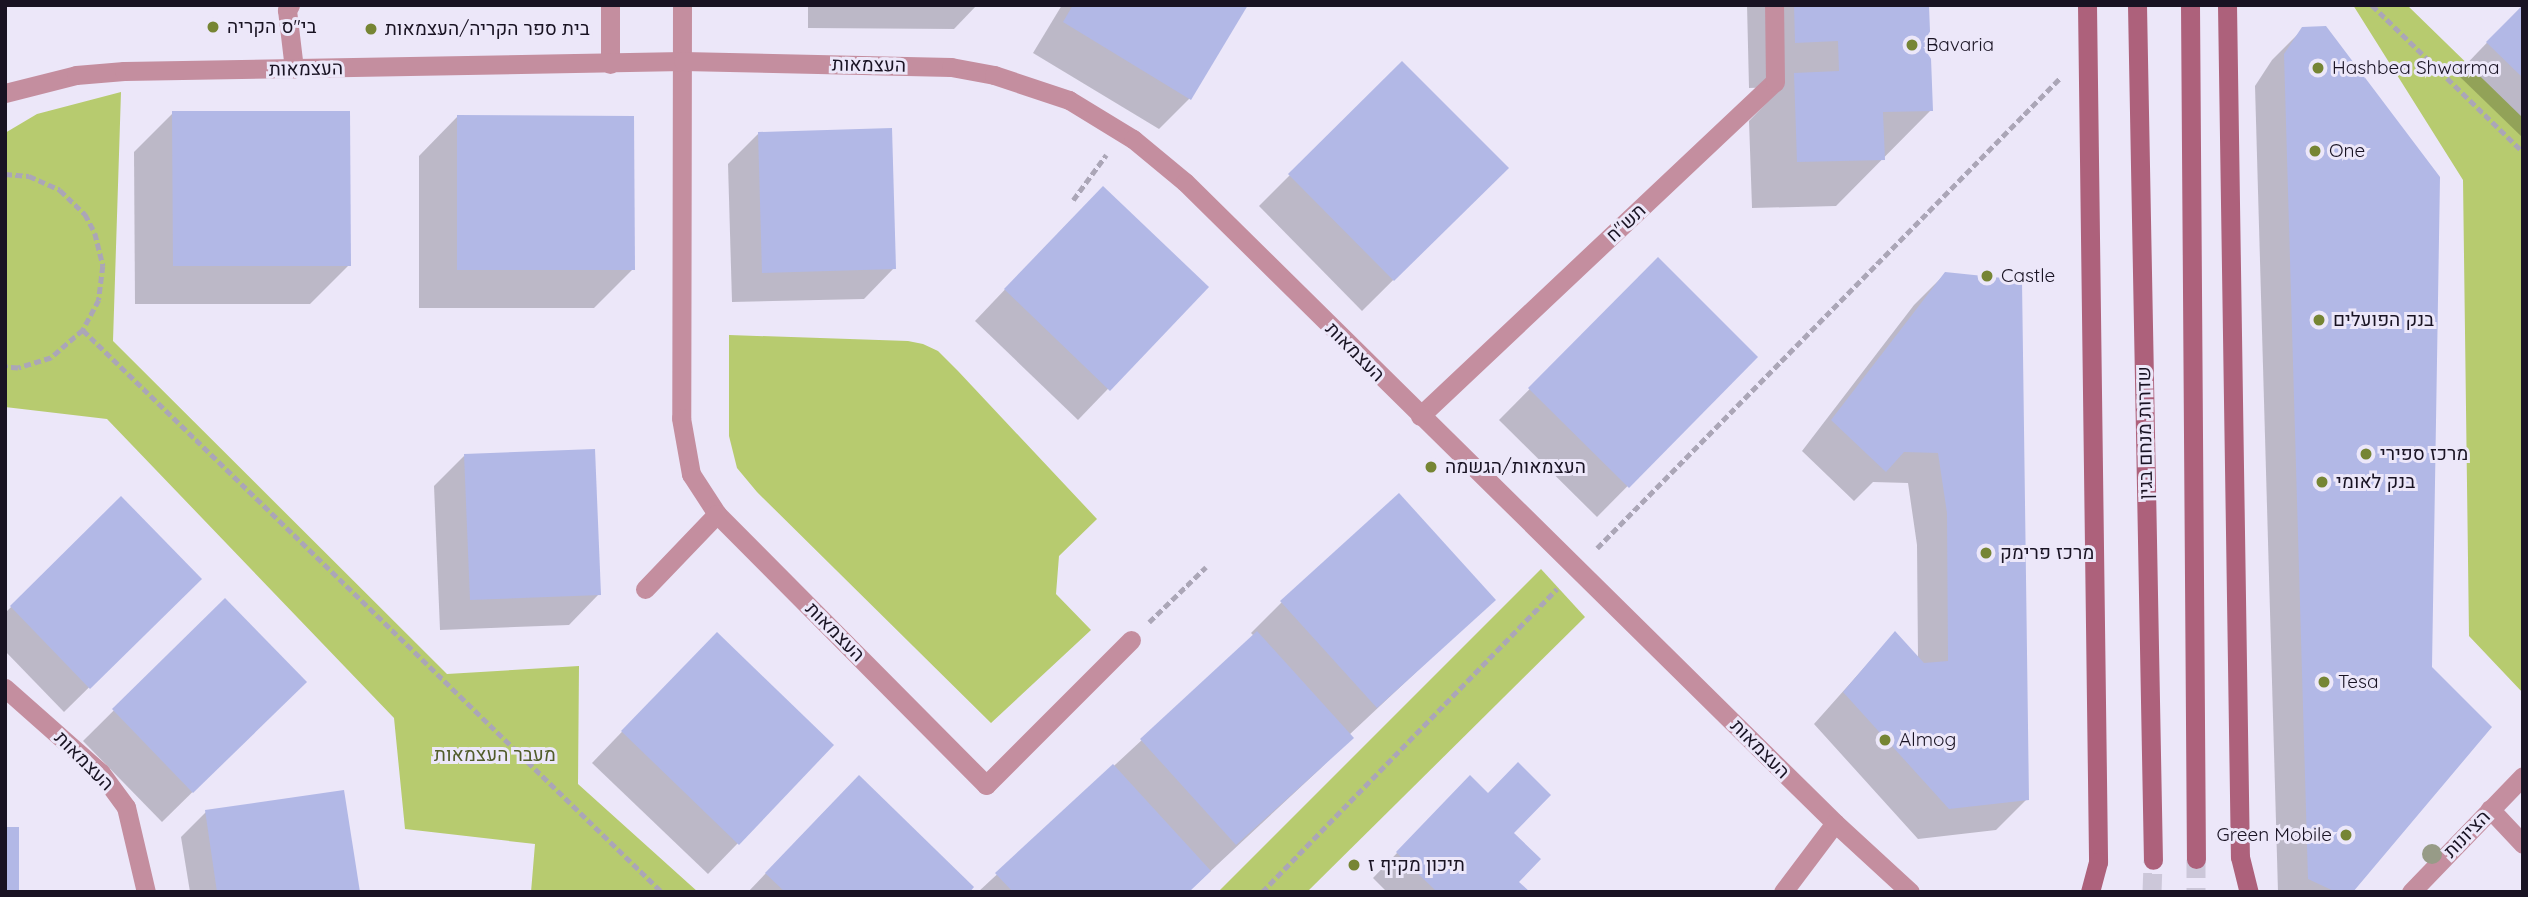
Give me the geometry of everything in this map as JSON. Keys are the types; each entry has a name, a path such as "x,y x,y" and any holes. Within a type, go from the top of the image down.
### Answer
{"main road":[{"path":"2087,5 2098,863 2090,892"},
{"name":"שדרות מנחם בגין","path":"2137,5 2153,860"},
{"path":"2190,5 2196,859"},
{"path":"2227,5 2240,843 2249,892"}],"street":[{"path":"290,5 287,10 294,69"},
{"path":"610,5 610,64"},
{"name":"העצמאות","path":"682,5 681,418 691,474 717,514 986,785 1131,640"},
{"name":"תש\"ח","path":"1420,416 1775,82 1774,5"},
{"name":"העצמאות","path":"5,93 88,74 683,61 951,68 994,75 1069,100 1133,139 1185,182 1835,823 1910,892"},
{"path":"645,589 717,514"},
{"name":"העצמאות","path":"5,688 101,773 126,807 146,892"},
{"name":"הציונות","path":"2411,892 2523,776"},
{"path":"2490,809 2523,844"},
{"path":"1783,892 1835,823"}],"path":[{"path":"2372,5 2523,152"},
{"path":"2450,5 2456,5"},
{"path":"1262,892 2087,50"},
{"path":"1073,200 1104,158"},
{"path":"5,174 30,176 60,190 85,214 95,233 103,266 99,300 83,330 51,358 18,368 5,367"},
{"path":"83,330 662,892"},
{"path":"1131,640 1206,567"}],"green space":[{"path":"2353,5 2407,5 2523,118 2523,693 2469,636 2463,180"},
{"name":"מעבר העצמאות","path":"121,92 113,341 447,674 579,666 578,784 698,892 531,892 535,844 405,829 394,718 107,419 5,407 5,133 37,114"},
{"path":"729,335 908,341 938,351 1097,519 1059,556 1056,594 1091,630 991,723 757,492 737,468 729,436"},
{"path":"1541,569 1585,617 1307,892 1218,892"}],"building":[{"path":"1073,5 1248,5 1191,100 1063,22"},
{"path":"1794,5 1929,5 1933,111 1883,112 1885,160 1797,162 1794,73 1839,71 1838,41 1795,43"},
{"path":"2523,5 2523,78 2486,42"},
{"name":"מרכז ספירי","path":"2326,26 2440,177 2432,667 2492,727 2353,892 2336,892 2308,879 2284,54 2302,27"},
{"path":"1402,61 1509,168 1394,281 1288,174"},
{"path":"172,111 350,111 351,266 173,266"},
{"path":"457,115 634,116 635,270 457,270"},
{"path":"892,128 896,269 762,273 758,132"},
{"path":"1103,186 1209,287 1110,391 1004,289"},
{"path":"1658,257 1758,357 1629,488 1528,388"},
{"name":"מרכז פרימק","path":"1945,272 2022,280 2029,800 1949,809 1843,692 1895,631 1924,663 1948,661 1947,513 1938,453 1904,452 1886,472 1831,420"},
{"path":"595,449 601,595 470,600 464,454"},
{"path":"1399,493 1496,600 1377,708 1280,601"},
{"path":"121,496 202,579 90,689 10,606"},
{"path":"225,598 307,682 193,793 112,709"},
{"path":"1257,631 1354,738 1236,845 1140,739"},
{"path":"717,632 834,745 739,845 621,731"},
{"path":"1518,762 1551,795 1514,833 1541,859 1519,882 1530,892 1437,892 1396,852 1470,775 1488,793"},
{"path":"1113,764 1211,871 1189,892 1013,892 995,873"},
{"path":"859,775 974,887 970,892 785,892 765,873"},
{"path":"344,790 360,892 217,892 205,810"},
{"path":"5,827 19,827 19,892 5,892"}],"tunnel":[{"path":"2196,859 2196,892"},
{"path":"2152,892 2153,860"}],"place":[{"name":"בי\"ס הקריה","path":"213,27"},
{"name":"בית ספר הקריה/העצמאות","path":"371,29"},
{"name":"Bavaria","path":"1912,45"},
{"name":"Hashbea Shwarma","path":"2318,68"},
{"name":"One","path":"2315,151"},
{"name":"Castle","path":"1987,276"},
{"name":"בנק הפועלים","path":"2319,320"},
{"name":"מרכז ספירי","path":"2366,454"},
{"name":"העצמאות/הגשמה","path":"1431,467"},
{"name":"בנק לאומי","path":"2322,482"},
{"name":"מרכז פרימק","path":"1986,553"},
{"name":"Tesa","path":"2324,682"},
{"name":"Almog","path":"1885,740"},
{"name":"Green Mobile","path":"2346,835"},
{"name":"תיכון מקיף ז","path":"1354,865"}]}
